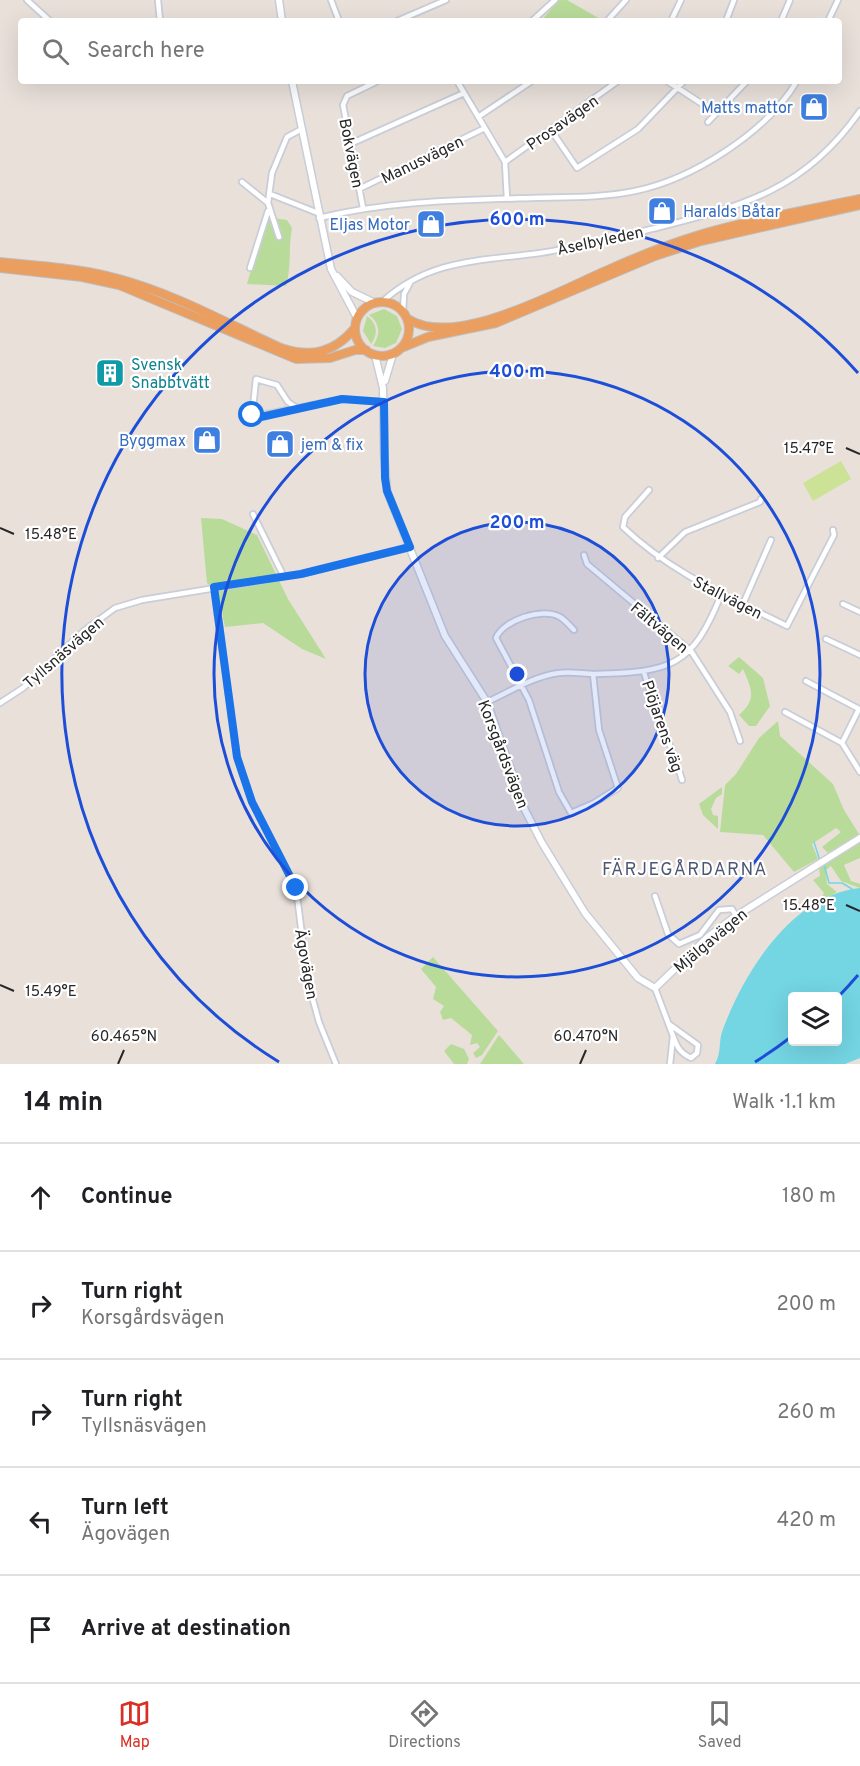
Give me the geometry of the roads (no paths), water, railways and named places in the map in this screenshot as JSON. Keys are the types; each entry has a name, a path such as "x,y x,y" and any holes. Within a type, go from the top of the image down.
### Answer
{"highway":[{"path":"860,199 700,234 651,251 521,307 475,323 434,328 419,326 394,304 378,302 364,309 357,318 355,328 359,343 366,350 375,355 393,354 401,348 428,337 496,323 654,256 701,241 860,205"},
{"path":"0,262 82,271 120,279 160,294 280,348 298,353 327,351 343,342 355,328"},
{"path":"0,268 82,277 118,285 296,359 330,358 355,350 366,350"},
{"path":"401,348 409,333 406,315"}],"street":[{"path":"27,0 47,18"},
{"path":"158,0 160,18"},
{"path":"279,0 282,18"},
{"path":"331,0 338,18"},
{"path":"406,18 445,0"},
{"path":"535,18 555,0"},
{"path":"610,18 626,0"},
{"path":"672,18 681,0"},
{"path":"727,18 734,0"},
{"path":"782,18 790,0"},
{"path":"829,18 838,0"},
{"path":"417,14 419,18"},
{"path":"293,84 331,269 357,318"},
{"name":"Bokvägen","path":"363,208 343,105 347,96 372,84"},
{"path":"459,84 505,162 507,199"},
{"path":"478,117 528,84"},
{"name":"Prosavägen","path":"505,162 614,84"},
{"path":"672,84 716,113"},
{"path":"552,130 577,168 638,129 681,84"},
{"path":"708,122 744,84"},
{"path":"270,194 319,216 395,203 600,196 637,191 678,177 733,146 763,122 791,92 795,84"},
{"path":"350,144 464,93"},
{"name":"Åselbyleden","path":"378,302 412,279 442,267 559,250 714,213 757,199 788,182 812,164 836,143 860,111"},
{"name":"Manusvägen","path":"359,189 485,128"},
{"path":"250,268 268,211 272,173 282,144 287,137 302,129"},
{"path":"242,182 268,203"},
{"path":"268,211 279,237"},
{"path":"331,269 352,292 378,302"},
{"path":"406,315 404,294 412,279"},
{"name":"Korsgårdsvägen","path":"383,388 393,354"},
{"name":"Korsgårdsvägen","path":"375,355 383,388 387,491 445,636 487,702 513,780 542,843 585,913 638,978 655,988"},
{"path":"297,408 288,402 277,385 256,379 252,417 297,408 342,399 384,402"},
{"name":"Stallvägen","path":"649,490 622,522 623,527 658,558 722,595 787,626 834,535 833,530"},
{"path":"658,558 685,532 760,502 761,499"},
{"path":"253,514 284,577"},
{"path":"743,604 771,540"},
{"name":"Tyllsnäsvägen","path":"0,703 23,688 85,630 115,608 142,600 284,577 410,547"},
{"name":"Fältvägen","path":"584,555 587,564 691,651 730,712 740,741"},
{"name":"Ägovägen","path":"214,587 237,757 252,802 296,888 308,982 319,1022 336,1064"},
{"path":"487,702 558,673 644,672 667,665 691,651 708,627 722,595"},
{"path":"843,604 860,612"},
{"path":"574,630 559,616 545,613 531,615 498,633 496,638 498,646 522,686 559,792 571,813 618,789 599,730 592,674"},
{"path":"826,639 860,655"},
{"name":"Plöjarens väg","path":"644,672 651,701 673,748 682,780"},
{"path":"806,681 860,709 842,742"},
{"path":"785,712 842,742 858,763 860,772"},
{"name":"Mjälgavägen","path":"655,988 734,913 860,838"},
{"path":"655,896 668,934 679,944 708,928 715,912 734,913"},
{"path":"655,988 678,1048 684,1055 691,1058 698,1053 698,1045 669,1024"},
{"path":"670,1064 673,1036"}],"water":[{"path":"860,888 860,1058 845,1064 715,1064 723,1029 744,983 774,939 793,920 813,905 835,894"}],"waterway":[{"path":"814,842 820,861"},
{"path":"824,864 829,883 842,883 852,889"}],"place":[{"name":"Matts mattor","path":"814,107"},
{"name":"Haralds Båtar","path":"662,211"},
{"name":"Eljas Motor","path":"431,224"},
{"name":"Svensk Snabbtvätt","path":"110,373"},
{"name":"Byggmax","path":"207,440"},
{"name":"jem & fix","path":"280,444"}],"district":[{"name":"FÄRJEGÅRDARNA","path":"685,869"}]}
